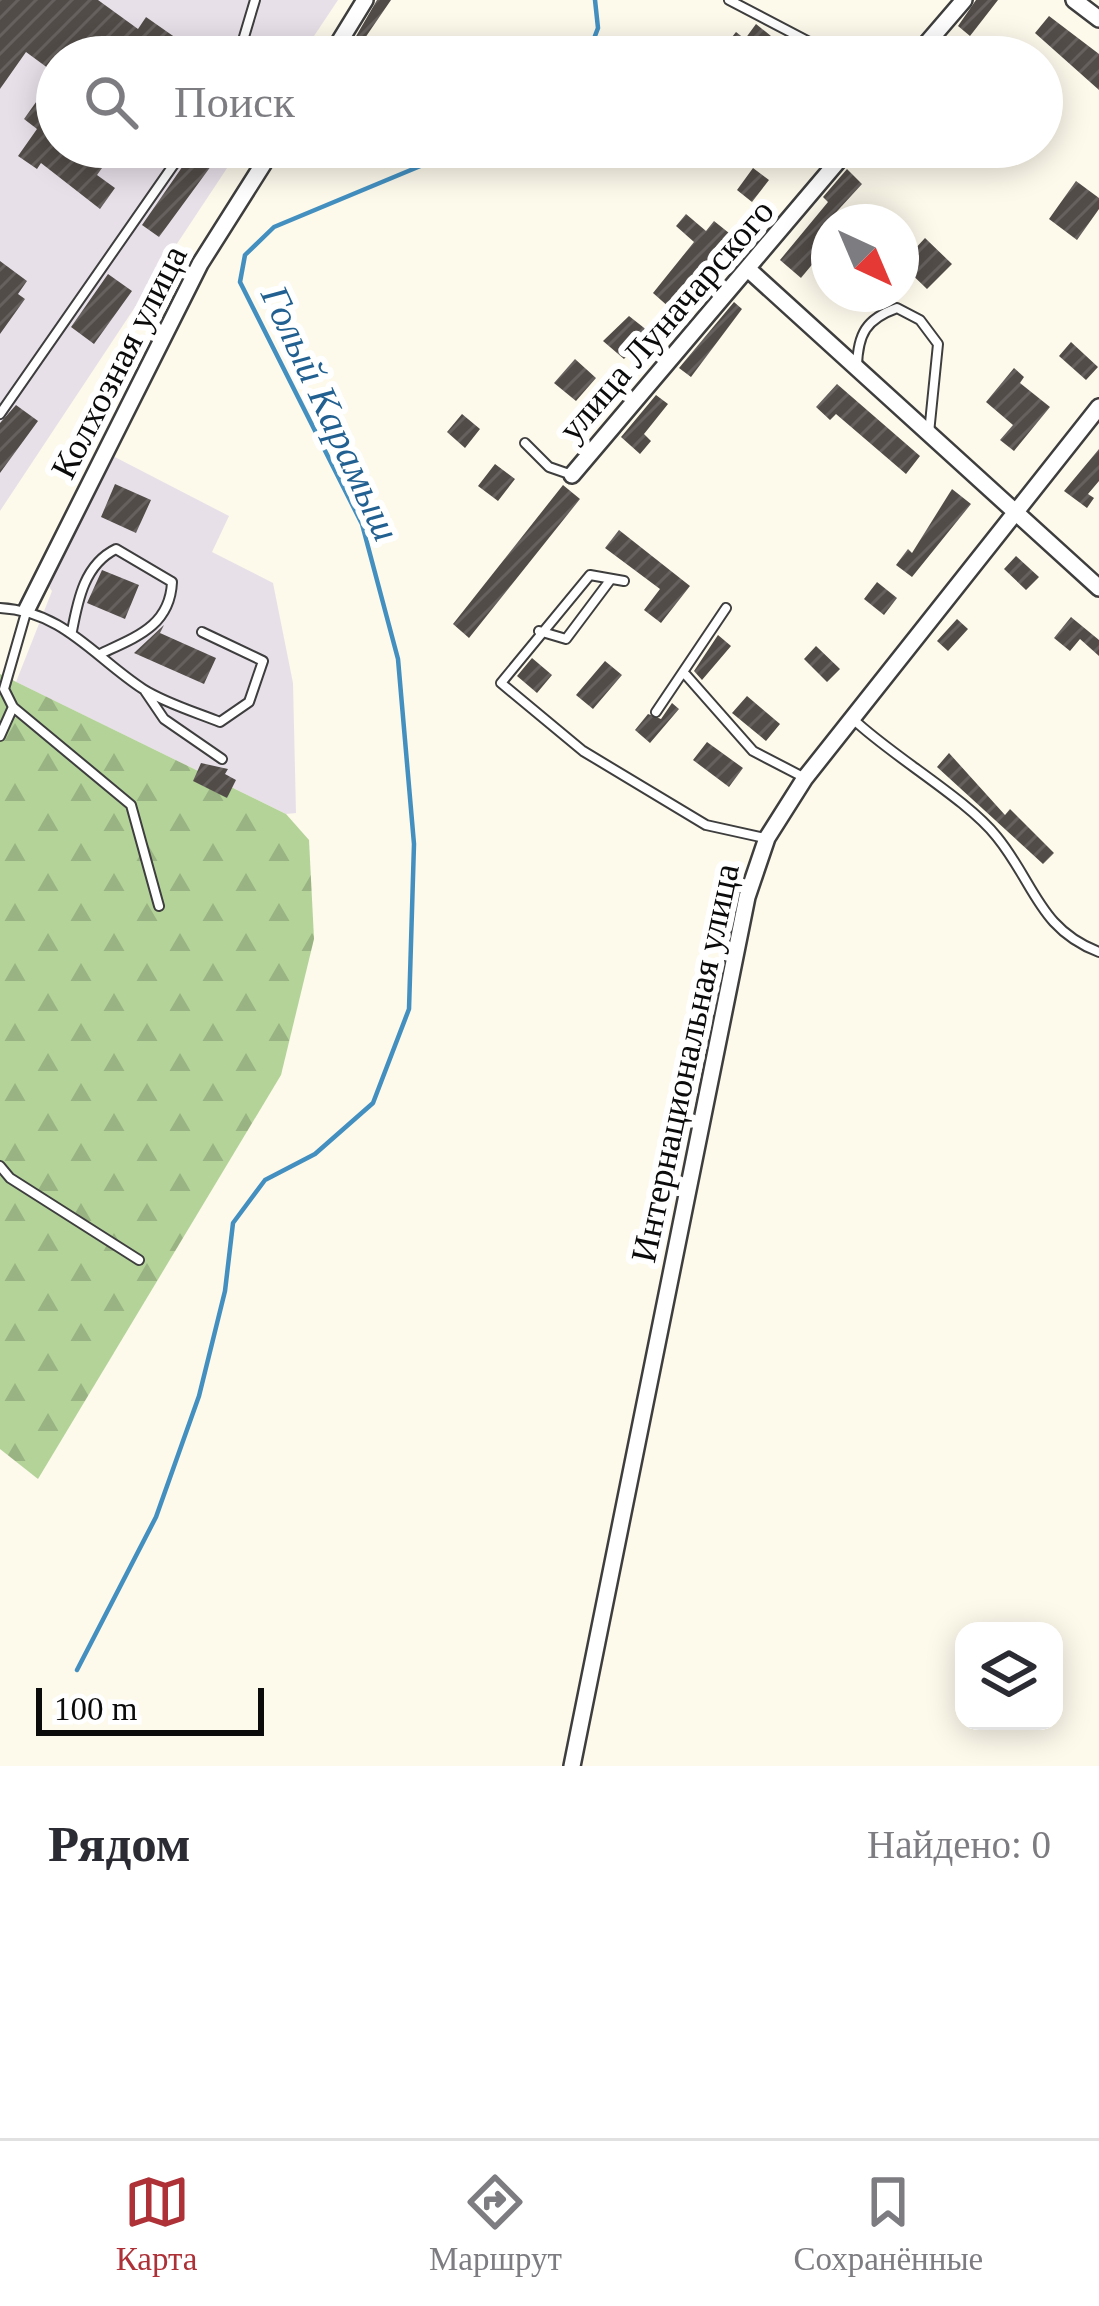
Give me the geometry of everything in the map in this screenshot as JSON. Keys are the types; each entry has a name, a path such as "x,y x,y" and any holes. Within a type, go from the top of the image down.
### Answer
{"street":[{"path":"343,36 365,0"},
{"path":"933,36 964,0"},
{"path":"1074,0 1099,19"},
{"name":"Колхозная улица","path":"28,609 200,264 261,168"},
{"name":"улица Луначарского","path":"572,475 833,168"},
{"path":"749,270 1099,587"},
{"name":"Интернациональная улица","path":"572,1766 747,897 767,838 805,778 1099,407"}],"lane":[{"path":"244,36 255,0"},
{"path":"729,0 798,36"},
{"path":"0,414 171,168"},
{"path":"857,368 858,339 874,316 896,308 920,320 938,344 929,434"},
{"path":"525,443 549,467 572,475"},
{"path":"72,631 78,599 98,558 116,549 172,582 171,601 154,627 100,654"},
{"path":"624,581 590,575 538,632 501,683 583,751 706,825 767,838"},
{"path":"538,632 566,639 611,579"},
{"path":"0,608 28,609 72,631 144,690 164,719 222,759"},
{"path":"656,712 686,674 726,608"},
{"path":"28,609 4,689 13,706 130,805 159,906"},
{"path":"144,690 220,722 249,702 263,662 202,632"},
{"path":"686,674 753,751 805,778"},
{"path":"0,736 13,706"},
{"path":"852,718 994,832 1033,886 1051,925 1099,952"},
{"path":"0,1166 10,1178 139,1261"}],"shaded area":[{"path":"0,0 338,0 314,36 36,36 36,168 227,168 0,511"},
{"path":"109,454 229,516 212,552 273,583 293,683 296,813 286,814 16,682 52,591 45,581"}],"green space":[{"path":"0,674 286,814 309,840 314,939 281,1075 38,1479 0,1449"}],"building":[{"path":"0,0 98,0 138,29 146,17 173,36 36,36 36,59 26,52 0,89"},
{"path":"377,0 391,0 366,36 356,36"},
{"path":"976,0 998,0 970,36 958,26"},
{"path":"1049,16 1099,54 1099,90 1063,58 1063,36 1035,33"},
{"path":"756,24 771,36 747,36"},
{"path":"36,102 36,128 24,119"},
{"path":"36,130 37,169 18,156"},
{"path":"47,168 102,168 97,175 115,188 100,209"},
{"path":"181,168 210,168 159,237 142,225"},
{"path":"753,168 769,180 752,202 737,190"},
{"path":"847,169 862,184 844,204 826,204 823,197"},
{"path":"1076,181 1099,198 1099,209 1077,240 1049,219"},
{"path":"686,214 706,231 714,221 729,233 704,272 670,308 653,293 694,242 676,226"},
{"path":"811,223 811,266 801,278 780,260"},
{"path":"925,238 952,264 927,289 919,281 919,244"},
{"path":"0,261 27,281 18,294 25,299 0,334"},
{"path":"108,274 132,291 94,344 71,327"},
{"path":"734,302 742,309 691,377 679,368"},
{"path":"629,316 648,331 624,359 603,341"},
{"path":"1071,342 1098,367 1086,380 1059,356"},
{"path":"575,359 596,378 576,401 554,383"},
{"path":"1014,368 1024,377 1020,383 1050,407 1014,451 1000,440 1013,425 986,402"},
{"path":"837,384 920,456 906,474 836,414 830,420 816,407"},
{"path":"656,395 668,404 644,434 651,441 640,454 621,437"},
{"path":"16,405 38,421 0,473 0,423"},
{"path":"462,414 480,429 465,448 447,432"},
{"path":"1099,449 1099,481 1088,494 1094,498 1087,508 1064,491"},
{"path":"495,464 515,479 498,501 478,486"},
{"path":"115,484 151,500 136,533 101,517"},
{"path":"563,485 580,499 469,638 453,624"},
{"path":"952,489 971,504 912,577 896,565 908,549 912,553"},
{"path":"619,530 690,586 661,623 644,610 660,589 605,548"},
{"path":"1016,556 1039,577 1026,590 1004,569"},
{"path":"102,570 139,585 125,619 87,603"},
{"path":"877,582 897,598 884,615 864,599"},
{"path":"1071,617 1099,640 1099,656 1080,639 1070,651 1054,638"},
{"path":"957,619 968,629 948,651 937,641"},
{"path":"164,625 160,633 216,658 204,684 134,653"},
{"path":"718,635 731,646 702,680 694,671"},
{"path":"816,646 840,669 827,682 804,659"},
{"path":"532,658 552,675 537,693 517,676"},
{"path":"605,661 622,675 593,709 576,695"},
{"path":"747,696 780,724 766,741 732,713"},
{"path":"672,703 679,709 650,743 635,730 648,714 661,719"},
{"path":"707,742 743,768 729,787 693,760"},
{"path":"949,753 1005,815 1010,809 1054,853 1043,864 937,767"},
{"path":"201,763 228,769 225,774 236,780 227,798 193,781"}],"waterway":[{"name":"Голый Карамыш","path":"595,0 595,36"},
{"name":"Голый Карамыш","path":"77,1670 156,1517 199,1396 225,1291 233,1223 265,1180 315,1154 373,1103 409,1009 414,844 398,659 362,524 240,282 245,255 274,227 416,168"}]}
